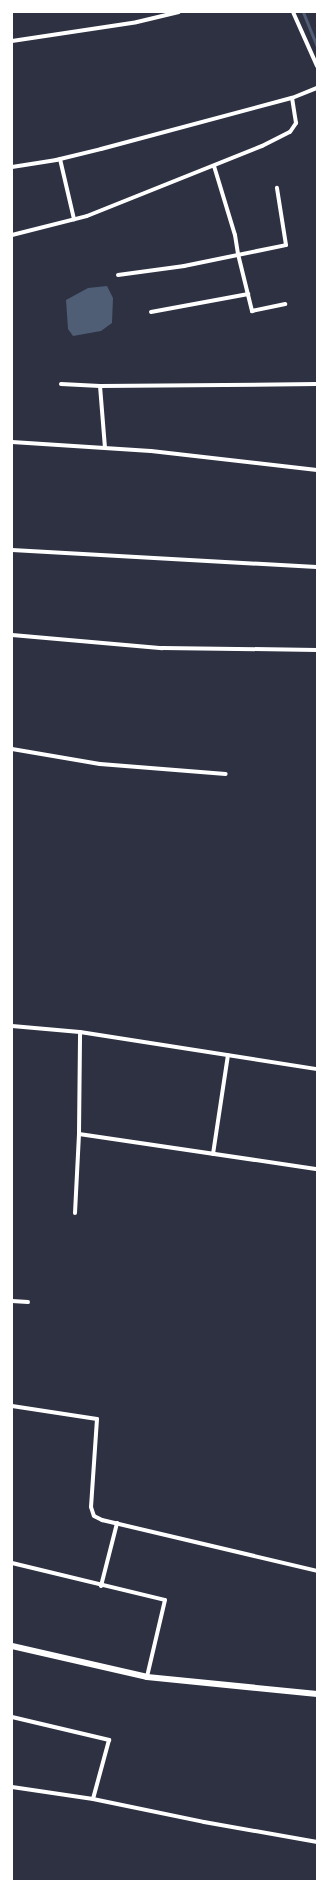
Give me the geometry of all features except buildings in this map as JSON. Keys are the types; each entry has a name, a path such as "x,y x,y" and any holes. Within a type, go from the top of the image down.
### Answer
{"street":[{"path":"12,40 137,22 179,12"},
{"path":"293,12 317,66"},
{"path":"12,168 60,159 292,98 317,88"},
{"path":"12,235 87,216 262,146 290,132 296,123 292,98"},
{"path":"60,159 74,219"},
{"path":"214,166 235,235 238,254 252,311 285,304"},
{"path":"118,275 184,266 286,245 277,188"},
{"path":"151,312 248,294"},
{"path":"61,384 100,386 317,384"},
{"path":"100,386 105,448"},
{"path":"12,442 151,451 317,470"},
{"path":"12,550 61,551 317,567"},
{"path":"12,635 162,648 317,650"},
{"path":"12,749 100,764 226,774"},
{"path":"12,1026 80,1032 317,1069"},
{"path":"75,1213 79,1134 80,1032"},
{"path":"213,1154 228,1055"},
{"path":"79,1134 317,1169"},
{"path":"12,1301 28,1302"},
{"path":"12,1406 97,1419 90,1507 94,1516 117,1523 317,1571"},
{"path":"101,1586 117,1523"},
{"path":"12,1563 101,1586 164,1600 147,1677"},
{"path":"12,1646 147,1677 317,1694"},
{"path":"12,1717 109,1740 93,1798"},
{"path":"12,1788 93,1798 204,1822 317,1842"}],"water":[{"path":"107,286 113,298 112,323 101,331 73,336 68,329 66,300 88,288"}],"waterway":[{"path":"303,12 317,46"}]}
